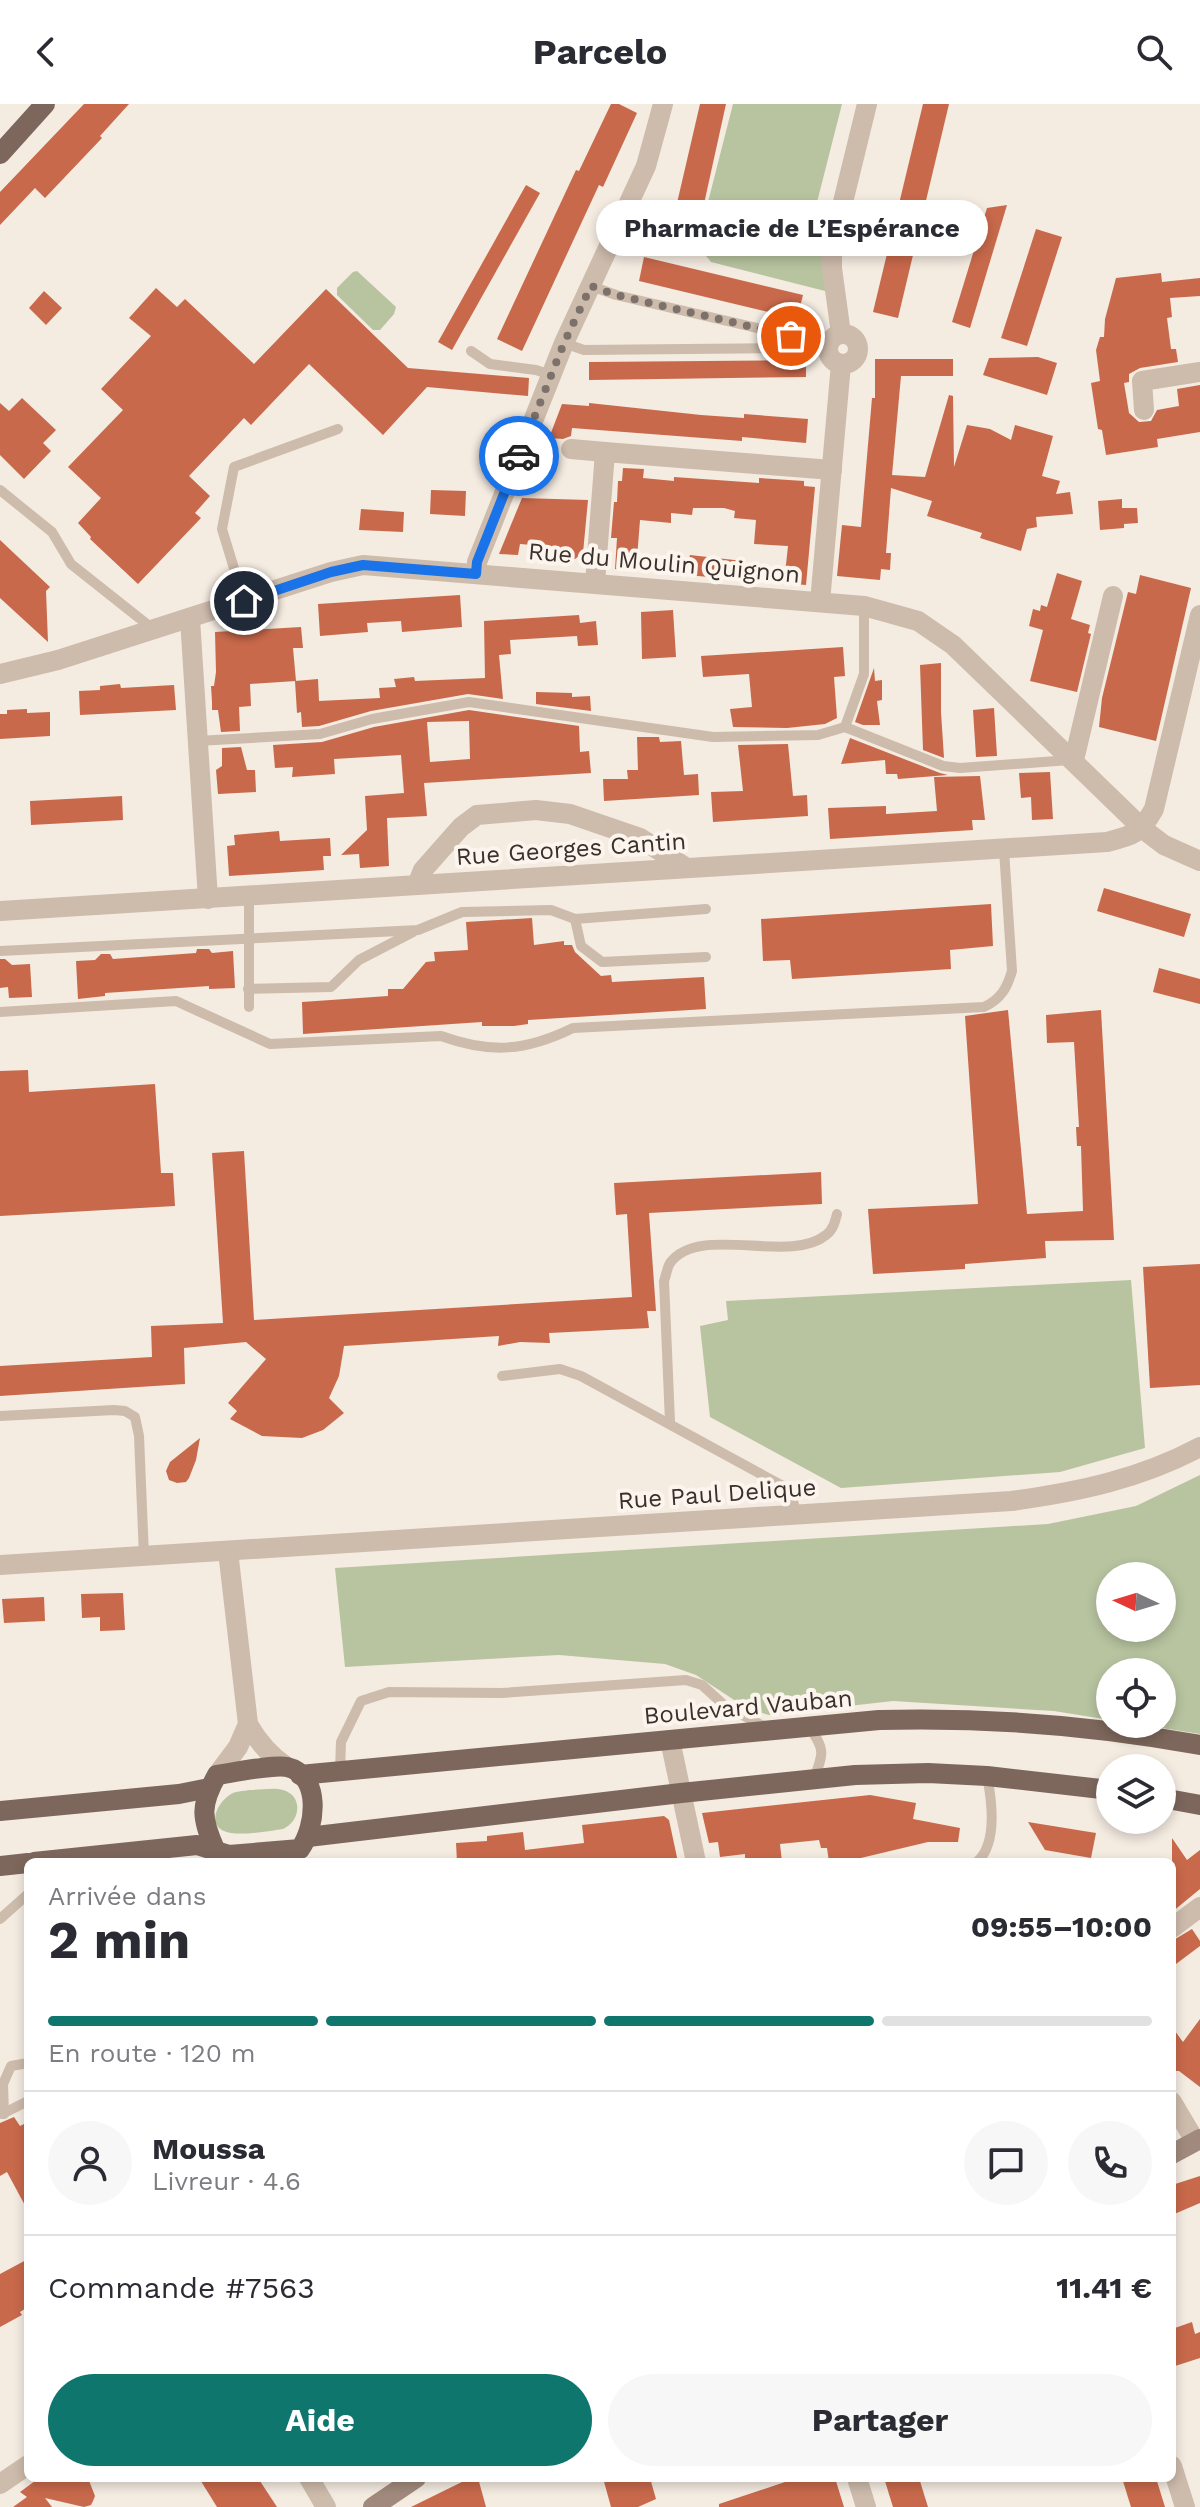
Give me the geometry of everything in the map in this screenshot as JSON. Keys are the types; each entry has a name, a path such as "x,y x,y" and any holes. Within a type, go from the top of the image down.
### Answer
{"main road":[{"path":"0,154 45,104"},
{"name":"Boulevard Vauban","path":"293,1771 340,1771 771,1730 949,1718 1029,1721 1200,1745"},
{"path":"0,1811 179,1794 213,1782 293,1771 311,1795 314,1807 299,1849"},
{"path":"72,1858 197,1845 227,1855 299,1849 681,1793 814,1778 928,1773 987,1776 1096,1788"},
{"path":"213,1782 203,1812 208,1833 227,1855"},
{"path":"1176,1801 1200,1805"},
{"path":"0,1866 24,1863"}],"street":[{"path":"476,574 477,562 564,343 646,166 663,104"},
{"path":"834,341 832,247 867,104"},
{"path":"805,345 853,338 858,353 851,362 841,364 820,602"},
{"path":"1144,410 1142,381 1200,372"},
{"path":"571,449 832,470"},
{"path":"595,583 605,452"},
{"name":"Rue du Moulin Quignon","path":"0,674 58,660 331,572 363,565 864,606 918,621 953,645 1143,829 1164,845 1200,861"},
{"path":"1074,760 1113,596"},
{"path":"1143,829 1154,809 1200,615"},
{"path":"190,619 208,899"},
{"path":"417,885 423,870 461,827 477,815 536,810 570,814 640,838 685,867"},
{"name":"Rue Georges Cantin","path":"0,911 1004,850 1107,842 1134,835 1143,829"},
{"name":"Rue Paul Delique","path":"0,1565 1011,1501 1104,1485 1144,1472 1200,1447"},
{"path":"228,1551 248,1724 272,1757 293,1771"},
{"path":"213,1782 238,1747 248,1724"},
{"path":"670,1740 695,1858"},
{"path":"1176,1925 1200,1907"},
{"path":"1176,2108 1198,2140 1176,2152"},
{"path":"0,2484 24,2468"},
{"path":"1176,2479 1185,2507"},
{"path":"311,2482 326,2507"},
{"path":"373,2507 410,2482"},
{"path":"858,2482 866,2507"}],"lane":[{"path":"591,286 616,295 791,336 805,345"},
{"path":"564,343 584,350 789,348 805,345"},
{"path":"471,351 490,364 551,375"},
{"path":"244,601 222,529 234,467 338,429"},
{"path":"0,490 52,532 71,564 155,630"},
{"path":"845,727 864,674 864,606"},
{"path":"197,741 320,734 372,719 469,702 713,737 818,735 845,727 943,766 960,768 1074,760"},
{"path":"0,1012 176,1001 270,1044 441,1036 496,1049 524,1047 546,1041 573,1028 984,1007 996,1002 1008,987 1012,971 1004,850"},
{"path":"249,897 249,1007"},
{"path":"248,989 331,987 359,960 462,912 551,910 575,919 706,909"},
{"path":"575,919 581,946 602,962 706,957"},
{"path":"0,951 418,930"},
{"path":"670,1422 664,1281 670,1264 696,1247 801,1245 824,1237 833,1227 837,1214"},
{"path":"502,1376 560,1369 581,1376 790,1490 797,1516"},
{"path":"0,1416 114,1410 125,1411 135,1417 139,1436 144,1556"},
{"path":"340,1771 341,1742 361,1701 389,1692 502,1693 686,1680 702,1685 724,1705 771,1730"},
{"path":"809,1727 821,1744 822,1758 814,1778"},
{"path":"982,1858 994,1817 987,1776"},
{"path":"0,1919 24,1898"},
{"path":"24,2064 11,2066 3,2084 2,2114 24,2103"}],"green space":[{"path":"733,104 842,104 813,218 825,223 829,292 711,262 697,245"},
{"path":"357,271 396,307 380,330 373,330 337,295 337,288"},
{"path":"1131,1280 1145,1448 1060,1472 841,1488 710,1417 700,1326 728,1320 726,1301"},
{"path":"1200,1475 1200,1734 1176,1730 1176,1658 1096,1658 1096,1718 1054,1711 893,1701 769,1715 748,1709 696,1675 665,1664 559,1655 345,1667 335,1568 1048,1524 1136,1506"},
{"path":"275,1789 290,1793 297,1803 297,1809 289,1826 236,1834 219,1827 215,1818 222,1802 233,1793"}],"building":[{"path":"84,104 129,104 100,136 102,138 45,198 35,188 0,225 0,192"},
{"path":"611,104 619,104 637,113 603,187 599,185 522,351 497,339 576,170 579,171"},
{"path":"700,104 726,104 700,222 674,216"},
{"path":"923,104 949,104 898,318 873,312"},
{"path":"526,185 540,193 452,350 438,342"},
{"path":"1007,205 970,328 952,322 987,208"},
{"path":"1036,229 1062,237 1027,346 1001,338"},
{"path":"644,257 803,295 797,319 639,281"},
{"path":"1161,273 1162,282 1200,278 1200,296 1170,298 1172,317 1167,318 1171,349 1176,349 1178,362 1140,368 1129,374 1129,382 1124,383 1129,413 1139,422 1151,421 1157,410 1179,406 1177,389 1200,385 1200,432 1157,439 1158,447 1106,455 1102,430 1098,429 1091,383 1100,381 1096,350 1100,337 1104,337 1105,319 1116,278"},
{"path":"156,288 177,307 185,299 254,364 326,289 408,368 529,378 528,396 427,387 383,435 309,364 251,425 244,418 189,476 210,496 195,513 201,518 138,584 90,539 78,523 101,498 68,467 123,410 101,389 151,336 129,318"},
{"path":"44,291 62,308 46,325 29,308"},
{"path":"1038,357 1057,363 1047,395 983,375 989,358"},
{"path":"875,359 953,359 953,376 901,376 892,475 925,477 949,395 953,396 954,467 967,425 990,429 1011,440 1015,425 1053,436 1042,476 1060,481 1056,494 1070,492 1073,514 1036,517 1037,527 1027,529 1021,551 980,538 982,533 927,516 932,501 891,488 886,553 891,553 890,570 881,569 880,580 837,576 842,525 861,527 872,398 875,398"},
{"path":"806,360 806,377 589,380 589,362"},
{"path":"22,398 56,430 43,443 51,451 24,479 0,455 0,403 9,411"},
{"path":"589,403 701,415 744,418 744,414 808,419 806,443 572,428 571,436 549,438 562,404 589,406"},
{"path":"623,468 644,469 643,478 759,483 759,478 804,481 804,486 815,487 806,585 784,583 788,546 754,544 756,520 734,518 735,511 724,508 693,508 692,515 671,513 671,523 640,520 636,571 615,569 617,538 611,538 614,502 617,502 618,481 622,481"},
{"path":"431,490 466,491 465,516 430,514"},
{"path":"522,498 588,500 583,553 575,559 569,558 558,547 520,544 518,555 499,554"},
{"path":"1122,499 1122,508 1137,508 1138,523 1100,530 1098,501"},
{"path":"361,509 404,512 403,532 359,530"},
{"path":"0,540 50,587 46,591 48,642 0,598"},
{"path":"690,555 743,561 742,580 676,574 678,558 689,559"},
{"path":"1057,573 1082,581 1071,619 1090,625 1088,633 1091,634 1077,692 1030,681 1043,630 1029,626 1033,609 1040,611 1041,605 1047,607"},
{"path":"1140,575 1191,588 1156,741 1099,727 1102,698 1128,592 1136,594"},
{"path":"460,595 462,627 402,632 401,621 367,623 368,632 320,636 318,604"},
{"path":"673,610 676,657 642,659 641,612"},
{"path":"579,615 580,623 596,621 598,645 578,646 577,636 510,640 511,654 499,655 503,699 468,694 302,727 301,712 297,713 295,681 318,679 319,701 380,698 379,688 396,687 394,679 485,678 484,621"},
{"path":"301,627 303,648 293,648 296,681 250,684 251,706 239,707 240,731 221,732 218,710 212,710 211,686 214,686 216,672 215,632"},
{"path":"843,647 845,676 834,677 837,718 825,724 787,728 733,727 730,709 752,707 749,674 703,677 701,656"},
{"path":"941,663 944,758 923,750 920,665"},
{"path":"874,668 875,681 882,680 882,700 877,701 880,725 863,725 855,722"},
{"path":"120,684 121,688 174,685 176,710 80,715 79,691 100,690 100,686"},
{"path":"536,692 590,696 591,711 536,704"},
{"path":"994,708 997,756 976,757 973,710"},
{"path":"27,709 27,713 50,712 50,736 0,739 0,714 7,714 7,710"},
{"path":"469,710 579,726 580,752 589,751 591,773 424,783 427,816 387,818 389,866 360,868 359,854 341,855 367,830 365,796 404,793 401,755 334,759 335,774 292,777 293,767 275,768 273,745 322,742 374,727","holes":["469,721 470,759 430,762 427,722"]},
{"path":"637,737 659,737 660,742 681,741 684,775 698,774 699,795 604,801 603,779 628,779 627,770 638,770"},
{"path":"850,738 948,775 898,779 897,774 886,774 885,760 841,764"},
{"path":"788,744 793,796 807,795 808,816 713,822 711,792 743,791 738,745"},
{"path":"241,747 247,770 255,770 256,792 218,794 216,770 222,766 222,748"},
{"path":"1050,772 1053,819 1032,820 1031,797 1021,798 1019,773"},
{"path":"980,776 985,820 972,820 973,830 830,839 828,808 886,806 886,814 937,811 934,777"},
{"path":"122,796 123,820 31,825 30,801"},
{"path":"279,831 280,841 330,838 331,856 323,856 324,870 229,876 227,846 235,845 234,835"},
{"path":"1104,888 1191,914 1184,937 1097,911"},
{"path":"991,904 993,946 950,950 951,969 792,979 790,960 763,961 761,919"},
{"path":"532,918 534,945 564,941 564,945 572,945 575,952 601,976 611,975 612,982 704,977 706,1009 528,1020 528,1024 514,1026 482,1026 482,1022 303,1034 302,1002 388,996 388,989 403,989 426,962 435,961 434,952 468,950 466,922"},
{"path":"197,949 209,949 212,953 233,951 235,988 209,989 209,986 105,993 105,996 78,999 76,961 95,960 101,954 110,954 113,959 196,953"},
{"path":"0,959 12,965 30,964 32,997 9,998 8,987 0,988"},
{"path":"1159,968 1200,979 1200,1004 1153,992"},
{"path":"1008,1010 1027,1214 1083,1211 1081,1146 1077,1146 1076,1127 1079,1127 1074,1042 1047,1043 1046,1015 1101,1010 1114,1240 1045,1241 1046,1258 965,1264 965,1269 873,1274 868,1209 978,1204 965,1016"},
{"path":"28,1070 29,1092 155,1084 161,1173 173,1173 175,1206 0,1216 0,1071"},
{"path":"244,1151 254,1320 632,1297 627,1214 616,1215 614,1183 821,1172 822,1204 649,1213 656,1311 647,1311 649,1328 549,1333 550,1343 520,1342 498,1346 499,1336 344,1346 339,1376 329,1398 344,1413 323,1430 302,1438 262,1436 230,1419 237,1411 228,1403 266,1359 246,1342 184,1348 185,1384 0,1396 0,1366 152,1357 151,1326 223,1323 212,1153"},
{"path":"1200,1264 1200,1385 1150,1388 1143,1267"},
{"path":"200,1438 189,1478 186,1482 177,1483 169,1480 166,1471 170,1462"},
{"path":"123,1593 125,1630 100,1631 100,1617 82,1618 81,1594"},
{"path":"44,1597 45,1621 4,1623 2,1599"},
{"path":"870,1795 916,1803 913,1819 960,1828 958,1842 928,1842 861,1858 828,1858 827,1848 821,1848 819,1840 780,1844 782,1858 745,1858 745,1854 720,1857 718,1842 709,1843 702,1813"},
{"path":"664,1816 669,1820 677,1858 457,1858 456,1843 487,1841 487,1836 523,1832 525,1850 584,1843 582,1825"},
{"path":"1028,1822 1096,1833 1091,1858 1045,1850"},
{"path":"1172,1838 1187,1860 1200,1850 1200,1889 1176,1909 1176,1858 1172,1858"},
{"path":"1192,1929 1200,1946 1176,1964 1176,1939"},
{"path":"1200,2019 1200,2087 1176,2071 1176,2032 1183,2042"},
{"path":"14,2117 20,2126 24,2124 24,2204 7,2172 0,2176 0,2123"},
{"path":"1200,2176 1200,2203 1176,2213 1176,2184"},
{"path":"24,2261 22,2315 0,2327 0,2274"},
{"path":"1192,2322 1195,2334 1200,2332 1200,2358 1176,2366 1176,2328"},
{"path":"34,2482 90,2482 95,2496 91,2505 84,2507 45,2498 52,2507 13,2507 27,2497 20,2492"},
{"path":"201,2482 261,2482 277,2507 217,2507"},
{"path":"462,2482 479,2482 486,2507 411,2507"},
{"path":"604,2482 651,2482 656,2499 638,2507 611,2507"},
{"path":"785,2482 836,2482 844,2507 719,2507 719,2504"},
{"path":"885,2482 920,2482 928,2507 893,2507"},
{"path":"1123,2482 1157,2482 1165,2507 1131,2507"}],"way so far":[{"path":"519,456 564,343 591,286 616,295 791,336"}],"place":[{"name":"Pharmacie de L’Espérance","path":"791,336"}],"route":[{"path":"244,601 331,572 363,565 476,574 477,562 519,456"}]}
